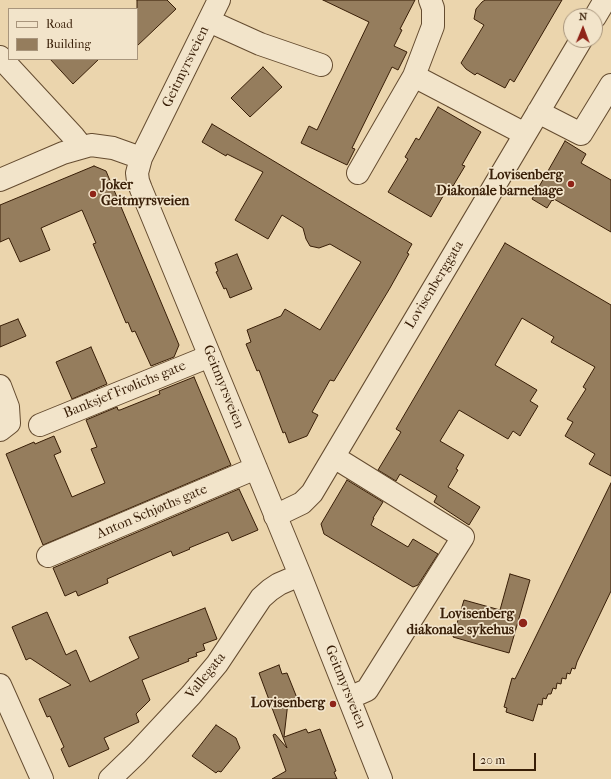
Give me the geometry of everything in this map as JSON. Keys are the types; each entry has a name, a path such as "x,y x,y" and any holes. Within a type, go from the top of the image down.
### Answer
{"street":[{"name":"Geitmyrsveien","path":"219,0 141,158 137,172 141,189 300,575 381,779"},
{"path":"358,173 414,76 433,26 430,0"},
{"path":"209,21 260,44 321,65"},
{"name":"Lovisenberggata","path":"275,516 302,503 312,493 576,48"},
{"path":"0,56 82,147"},
{"path":"414,76 525,134"},
{"path":"538,112 581,134 611,85"},
{"path":"0,180 63,153 82,147 101,146 125,151 141,158"},
{"name":"Banksjef Frølichs gate","path":"40,425 210,356"},
{"path":"0,386 8,407 9,423 0,430"},
{"path":"334,457 463,537 367,690 349,698"},
{"name":"Anton Schjøths gate","path":"48,556 256,468"},
{"name":"Vallegata","path":"110,779 137,753 218,664 261,598 279,584 300,575"},
{"path":"0,684 42,779"}],"building":[{"path":"137,0 167,0 176,9 138,45"},
{"path":"323,0 415,0 400,29 402,30 394,46 407,52 398,70 392,67 352,148 355,149 347,165 301,143 309,126 317,130 369,22"},
{"path":"485,0 562,0 514,82 510,79 505,88 477,73 475,75 466,69 461,63 484,25 474,19 476,9"},
{"path":"51,60 98,60 73,84"},
{"path":"263,67 282,87 250,117 231,98"},
{"path":"438,107 481,132 462,165 465,166 453,186 450,184 431,217 388,192 408,159 405,157 416,138 419,140"},
{"path":"212,124 412,244 407,253 409,254 390,288 334,381 330,380 312,412 318,415 307,436 289,443 285,432 283,433 259,370 257,371 246,344 251,342 247,330 281,316 285,309 320,330 361,262 330,244 319,248 310,246 303,228 282,215 268,239 235,220 263,172 227,154 226,156 202,142"},
{"path":"565,141 586,154 581,163 611,180 611,232 554,199 547,208 532,199"},
{"path":"94,166 106,171 179,345 174,357 151,366 135,331 132,332 128,322 126,323 93,244 96,243 82,210 41,228 50,250 20,262 9,238 0,242 0,205"},
{"path":"505,243 611,305 611,476 589,464 595,454 565,436 573,422 567,419 586,389 583,387 595,367 551,342 554,337 522,318 495,365 537,390 530,401 538,406 520,436 513,431 508,439 459,410 440,441 464,455 456,469 458,470 448,487 480,507 469,525 434,502 437,496 400,474 396,481 378,470 401,432 396,429"},
{"path":"237,254 252,289 230,298 226,288 224,289 216,272 218,271 215,263"},
{"path":"18,319 26,336 0,347 0,326"},
{"path":"91,347 107,384 72,399 56,362"},
{"path":"194,377 231,465 43,545 6,454 34,442 35,444 54,436 61,452 54,455 72,497 105,483 91,449 97,447 86,420 117,407 118,410 120,410 160,394 159,391"},
{"path":"347,480 383,502 373,518 371,525 408,547 413,539 438,554 418,585 413,587 324,534 321,524"},
{"path":"611,483 611,591 575,669 572,668 570,674 567,673 566,679 562,678 561,684 557,683 556,689 553,688 551,694 548,694 546,699 543,698 542,705 538,704 533,721 506,712 507,708 504,707 512,678 515,679"},
{"path":"239,489 258,530 232,541 228,532 173,556 171,551 107,579 108,583 78,596 76,591 65,596 53,568"},
{"path":"510,574 530,580 509,653 453,637 464,600 500,610"},
{"path":"205,608 217,639 203,644 205,650 196,653 197,656 188,659 189,661 142,680 150,700 136,714 139,722 104,738 109,749 69,767 61,749 64,747 50,716 47,717 39,699 71,685 30,658 26,660 12,627 47,612 66,655 76,650 90,682 139,658 129,637"},
{"path":"279,665 282,674 287,673 297,698 288,702 284,737 306,729 308,733 320,729 336,771 334,772 337,779 272,779 286,771 273,735 275,734 287,748 259,673"},
{"path":"216,725 236,738 240,748 221,772 218,771 216,773 192,756"}],"place":[{"name":"Lovisenberg Diakonale barnehage","path":"571,184"},
{"name":"Joker Geitmyrsveien","path":"93,194"},
{"name":"Lovisenberg diakonale sykehus","path":"523,623"},
{"name":"Lovisenberg","path":"333,704"}]}
